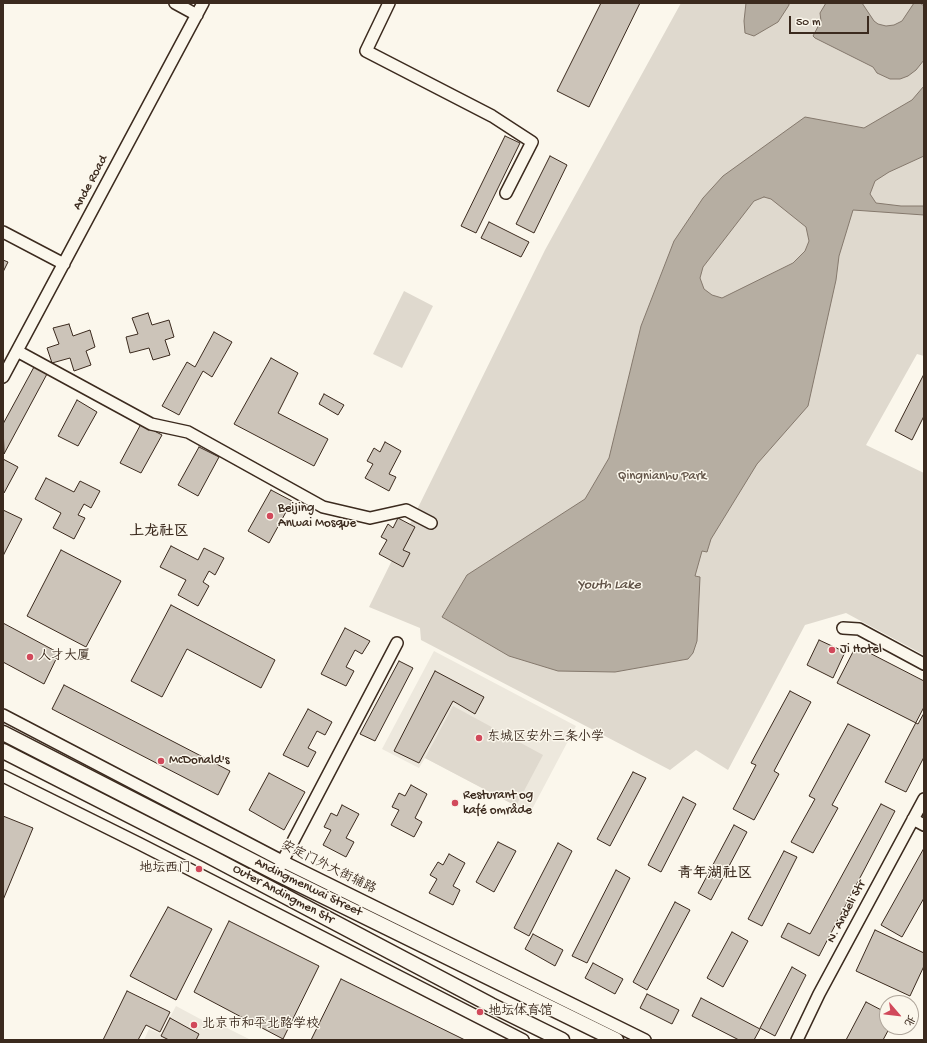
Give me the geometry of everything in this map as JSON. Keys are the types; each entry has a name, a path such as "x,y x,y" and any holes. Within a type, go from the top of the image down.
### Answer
{"main road":[{"name":"Andingmenwai Street","path":"3,733 279,867 616,1040"},
{"name":"Outer Andingmen Str","path":"3,751 214,859 491,1005 562,1040"}],"street":[{"path":"175,3 197,15"},
{"name":"Ande Road","path":"3,376 203,3"},
{"path":"389,3 366,51 492,116 532,142 506,193"},
{"path":"3,232 64,264"},
{"path":"16,351 151,424 188,432 323,507 370,518 406,510 431,523"},
{"path":"843,628 859,629 924,664"},
{"path":"279,867 397,643"},
{"name":"安定门外大街辅路","path":"3,715 279,867 645,1040"},
{"path":"3,776 162,855 523,1040"},
{"name":"N. Andeli Str","path":"797,1040 819,994 924,799"},
{"path":"913,819 924,825"}],"shaded area":[{"name":"东城区安外三条小学","path":"434,651 576,726 530,813 425,758 419,768 382,749"},
{"name":"北京市和平北路学校","path":"176,1006 204,1021 207,1018 251,1040 144,1040 149,1029 161,1034"}],"green space":[{"name":"Qingnianhu Park","path":"681,3 924,3 924,356 917,354 866,445 924,473 924,655 846,613 805,625 728,770 696,750 670,770 421,640 420,628 369,607 545,250"},
{"path":"404,291 433,306 402,368 373,354"},
{"path":"453,706 543,755 516,806 425,758"}],"water":[{"path":"746,3 789,3 789,5 778,22 754,36 745,33 744,21"},
{"path":"826,3 862,3 874,21 878,24 886,26 894,25 902,21 914,3 920,3 924,6 924,60 916,70 908,76 900,79 890,79 877,73 873,67 815,38 813,36 821,21 820,13"},
{"name":"Youth Lake","path":"924,86 924,156 889,172 875,181 870,194 876,203 901,206 924,206 924,215 853,210 839,256 836,280 808,406 757,464 711,539 707,552 702,551 695,576 700,577 697,641 693,653 688,659 615,672 558,671 509,656 442,617 467,575 585,499 609,458 641,326 674,241 703,198 723,176 805,117 864,128 912,100","holes":["764,197 771,199 806,227 809,241 805,251 793,263 722,298 712,295 704,289 700,278 703,267 754,201"]}],"building":[{"path":"601,3 640,3 589,107 557,91"},
{"path":"505,136 520,143 476,233 461,226"},
{"path":"550,156 567,165 534,233 516,224"},
{"path":"489,222 529,242 521,257 481,238"},
{"path":"3,260 8,262 3,272"},
{"path":"148,313 152,325 169,320 174,337 165,340 170,355 153,360 149,348 130,353 126,337 138,334 132,318"},
{"path":"69,324 73,336 90,330 95,347 86,351 91,365 74,371 70,358 52,363 47,348 59,344 53,328"},
{"path":"214,332 232,342 212,377 203,371 179,415 162,406 187,362 195,367"},
{"path":"271,358 298,373 278,413 328,439 314,466 234,424"},
{"path":"34,367 47,374 4,454 3,424"},
{"path":"924,374 924,416 912,440 895,431"},
{"path":"324,394 344,405 338,415 319,404"},
{"path":"77,400 97,412 78,446 58,436"},
{"path":"141,424 162,435 141,473 120,463"},
{"path":"385,442 401,451 389,474 396,477 389,491 365,478 373,464 367,461 374,448 380,452"},
{"path":"199,447 219,457 198,496 178,485"},
{"path":"3,459 18,467 4,493 3,493"},
{"path":"46,478 74,492 80,481 100,491 91,508 84,504 78,515 85,518 74,539 53,528 61,513 35,499"},
{"name":"Beijing Anwai Mosque","path":"271,490 292,501 269,543 248,531"},
{"path":"3,510 22,519 3,556"},
{"path":"398,518 415,527 403,550 410,553 403,567 379,554 387,540 381,537 388,524 393,528"},
{"path":"171,546 198,560 204,548 224,558 215,575 209,571 203,582 209,586 198,606 178,595 186,580 160,567"},
{"path":"61,550 121,581 86,647 27,616"},
{"path":"171,605 275,660 261,688 187,649 162,697 131,681"},
{"name":"人才大厦","path":"3,623 59,653 44,684 3,662"},
{"path":"345,628 370,641 362,654 355,650 346,667 354,671 346,686 321,674"},
{"path":"819,640 845,652 833,678 807,665"},
{"path":"856,646 924,681 924,713 918,724 837,683"},
{"path":"399,661 413,668 375,741 360,734"},
{"path":"435,671 484,697 475,714 453,701 419,763 394,751"},
{"path":"64,685 230,771 218,795 52,709"},
{"path":"790,691 811,702 774,771 779,774 754,820 733,809 756,765 751,763"},
{"path":"924,707 924,757 906,792 885,782"},
{"path":"308,709 332,722 325,735 317,731 308,748 316,752 308,767 283,755"},
{"path":"848,724 870,735 832,805 838,808 813,853 791,842 815,799 809,796"},
{"path":"633,772 646,778 610,846 597,839"},
{"path":"269,773 305,792 284,830 249,810"},
{"path":"411,785 427,794 415,818 422,822 414,837 391,825 399,810 392,807 399,793 405,796"},
{"path":"683,797 696,804 661,872 648,865"},
{"path":"881,804 895,811 819,956 781,937 788,923 810,934"},
{"path":"342,805 359,814 346,838 354,842 346,857 323,845 331,830 324,827 331,813 337,816"},
{"path":"3,816 33,828 3,900"},
{"path":"734,825 747,832 711,900 698,893"},
{"path":"498,842 516,851 494,892 476,882"},
{"path":"558,843 572,851 529,936 514,928"},
{"path":"924,848 924,898 902,937 881,925"},
{"path":"784,851 797,857 762,926 748,919"},
{"path":"449,854 465,863 453,886 460,890 453,905 429,893 437,879 430,875 438,862 443,865"},
{"path":"616,870 630,878 587,963 572,956"},
{"path":"675,902 690,910 647,990 633,982"},
{"path":"168,907 212,929 176,1000 130,976"},
{"path":"229,921 319,966 283,1039 194,992"},
{"path":"875,930 924,953 924,966 910,995 856,971"},
{"path":"732,932 748,941 723,987 707,978"},
{"path":"533,934 563,950 555,966 525,949"},
{"path":"593,963 623,979 615,994 585,978"},
{"path":"792,967 806,975 775,1036 760,1028"},
{"path":"341,979 465,1040 311,1040"},
{"path":"127,991 170,1012 160,1032 146,1025 138,1040 103,1040"},
{"path":"647,994 679,1010 672,1024 640,1008"},
{"path":"701,998 760,1029 754,1040 739,1040 692,1016"},
{"path":"866,1002 879,1009 879,1035 886,1035 883,1040 846,1040"},
{"path":"170,1018 199,1034 196,1040 169,1040 161,1036"}],"place":[{"name":"Beijing Anwai Mosque","path":"270,516"},
{"name":"Ji Hotel","path":"832,650"},
{"name":"人才大厦","path":"30,657"},
{"name":"东城区安外三条小学","path":"479,738"},
{"name":"McDonald's","path":"161,761"},
{"name":"Resturant og kafé område","path":"455,803"},
{"name":"地坛西门","path":"199,869"},
{"name":"地坛体育馆","path":"480,1012"},
{"name":"北京市和平北路学校","path":"194,1025"}],"district":[{"name":"上龙社区","path":"159,533"},
{"name":"青年湖社区","path":"715,875"}]}
